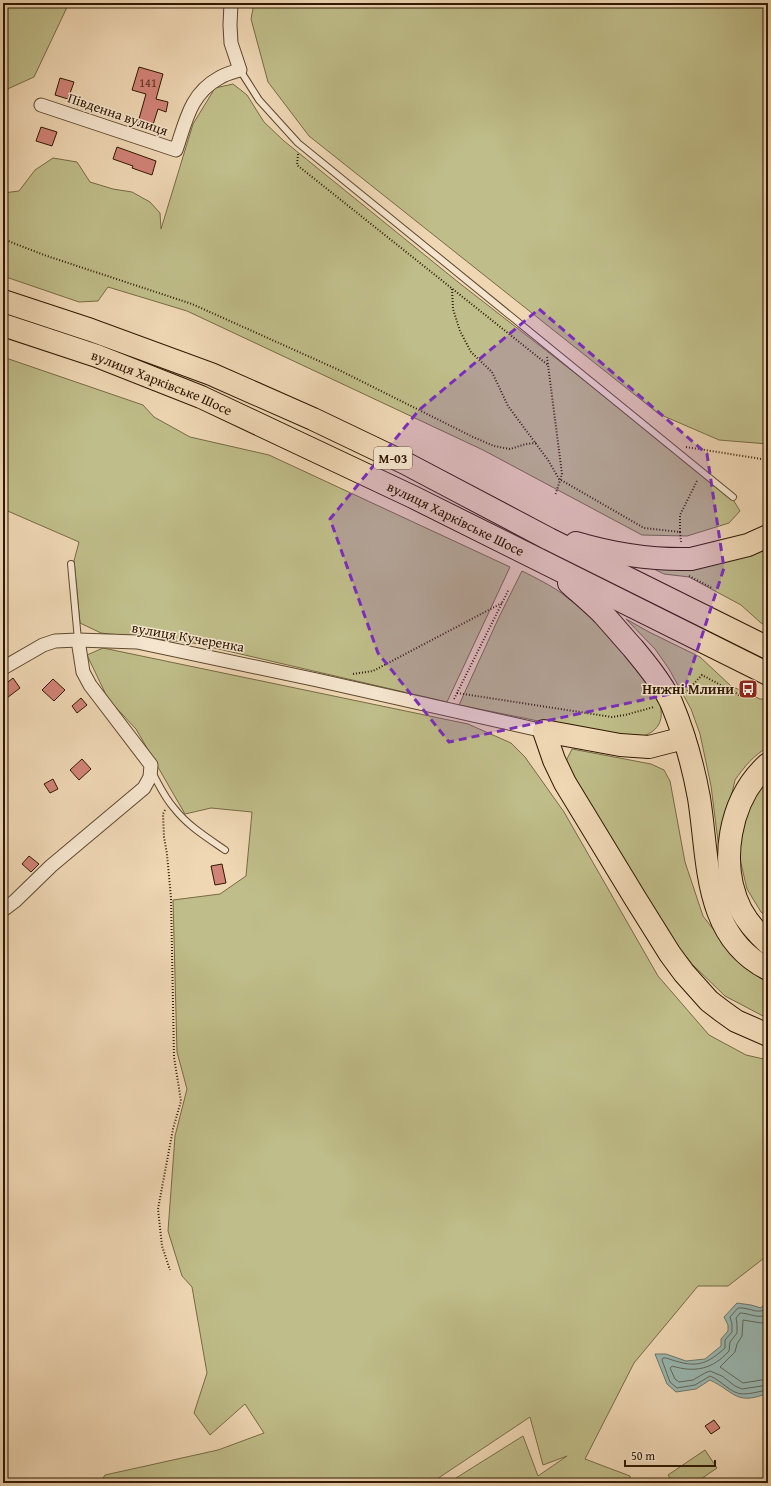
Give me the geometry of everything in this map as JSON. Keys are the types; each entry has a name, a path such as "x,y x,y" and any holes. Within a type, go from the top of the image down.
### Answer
{"highway":[{"name":"вулиця Харківське Шосе","path":"3,301 91,330 211,374 320,423 405,463 549,539 768,648"},
{"name":"вулиця Харківське Шосе","path":"3,326 97,356 201,397 333,459 768,674"},
{"path":"479,502 561,538 593,547 644,557 691,559 748,545 768,536"},
{"path":"551,566 603,614 653,672 670,702 684,738 694,774 710,883 718,915 735,942 748,956 768,969"},
{"path":"684,738 649,747 620,745 544,732 564,783 643,911 684,973 709,1001 722,1011 736,1021 768,1036"},
{"path":"768,764 753,780 739,807 734,823 730,854 732,882 741,910 756,932 768,943"}],"street":[{"path":"231,3 231,43 240,70"},
{"name":"Південна вулиця","path":"41,105 176,150 192,104 203,89 220,77 240,70"},
{"path":"3,910 15,901 51,866 144,788 150,778 151,765 90,685 83,672 78,640"},
{"name":"вулиця Кучеренка","path":"3,668 43,645 55,641 78,640 137,642 300,676 544,732"}],"lane":[{"path":"240,70 259,100 298,143 733,497"},
{"path":"71,564 78,640"},
{"path":"151,770 173,807 190,825 224,850"}],"path":[{"path":"298,143 297,165 548,365"},
{"path":"3,239 44,255 192,304 339,370 494,446 510,449 526,444 536,443"},
{"path":"452,288 453,309 455,316 460,332 471,352 492,372 508,406 548,460 559,479 644,528 680,532"},
{"path":"546,344 562,474 559,479 555,496"},
{"path":"669,444 768,460"},
{"path":"681,543 680,515 697,481 694,464"},
{"path":"686,570 689,577 712,588"},
{"path":"449,710 509,590"},
{"path":"352,674 373,671 502,602"},
{"path":"684,694 702,675 741,696"},
{"path":"457,693 612,717 654,707"},
{"path":"169,802 163,814 163,821 171,898 174,1057 181,1101 172,1129 158,1210 162,1246 170,1270"}],"highlighted area":[{"path":"539,309 707,454 724,568 684,691 449,742 378,653 330,519 419,410"}],"shaded area":[{"path":"3,3 69,3 34,77 3,91"},
{"path":"254,3 768,3 768,444 719,440 659,414 309,136 268,82 251,19"},
{"path":"233,84 247,95 264,122 284,141 458,282 729,493 740,511 729,523 687,536 642,535 483,450 187,311 108,287 98,301 79,302 3,276 3,193 19,191 35,170 53,158 77,162 90,182 113,189 132,192 150,202 160,213 161,229 193,124 215,88"},
{"path":"3,357 143,405 154,417 190,437 269,455 510,567 447,702 193,643 101,633 80,623 74,561 79,542 3,509"},
{"path":"768,539 768,626 761,623 741,605 689,577 664,574 640,562"},
{"path":"522,571 553,587 570,600 611,636 632,659 649,682 660,704 660,722 646,735 640,737 613,737 459,705 499,617"},
{"path":"626,619 700,657 731,686 760,699 768,699 768,747 758,754 742,770 735,780 719,849 711,786 700,734 691,709 669,669 655,649"},
{"path":"103,648 468,724 511,743 525,757 564,812 658,976 709,1035 746,1055 768,1060 768,1255 728,1286 698,1286 634,1363 585,1459 630,1476 631,1483 448,1483 523,1436 538,1476 567,1456 543,1465 530,1417 431,1483 322,1483 320,1478 312,1483 100,1483 105,1475 218,1450 264,1433 245,1404 210,1435 194,1413 207,1373 192,1287 182,1276 168,1231 175,1136 187,1089 177,1052 173,900 220,894 246,876 252,812 211,808 185,814 136,729 108,699 87,655"},
{"path":"572,749 651,764 664,770 670,781 685,862 703,916 731,952 760,978 768,981 768,1018 725,996 693,965 672,939 564,765"},
{"path":"768,773 768,918 761,912 747,889 739,855 741,823"},
{"path":"705,1450 717,1468 695,1483 673,1483 668,1475"}],"water":[{"path":"768,1299 768,1393 757,1397 742,1398 710,1380 696,1389 676,1392 667,1384 655,1354 666,1354 686,1361 705,1359 721,1346 721,1339 728,1331 728,1325 724,1317 737,1303 761,1308"}],"building":[{"path":"139,67 163,74 156,99 168,102 166,112 158,109 151,131 137,126 146,94 132,90"},
{"path":"60,78 74,82 68,99 55,95"},
{"path":"41,127 57,132 52,146 36,141"},
{"path":"117,147 156,161 152,175 113,159"},
{"path":"13,678 20,688 3,701 3,686"},
{"path":"53,679 65,690 54,701 42,690"},
{"path":"81,698 87,705 77,713 72,706"},
{"path":"82,759 91,769 79,780 70,770"},
{"path":"53,779 58,789 50,793 44,784"},
{"path":"29,856 39,864 31,872 22,864"},
{"path":"222,864 226,883 215,885 211,866"},
{"path":"714,1420 720,1428 711,1434 705,1426"}],"place":[{"name":"Нижні Млини","path":"748,689"}]}
